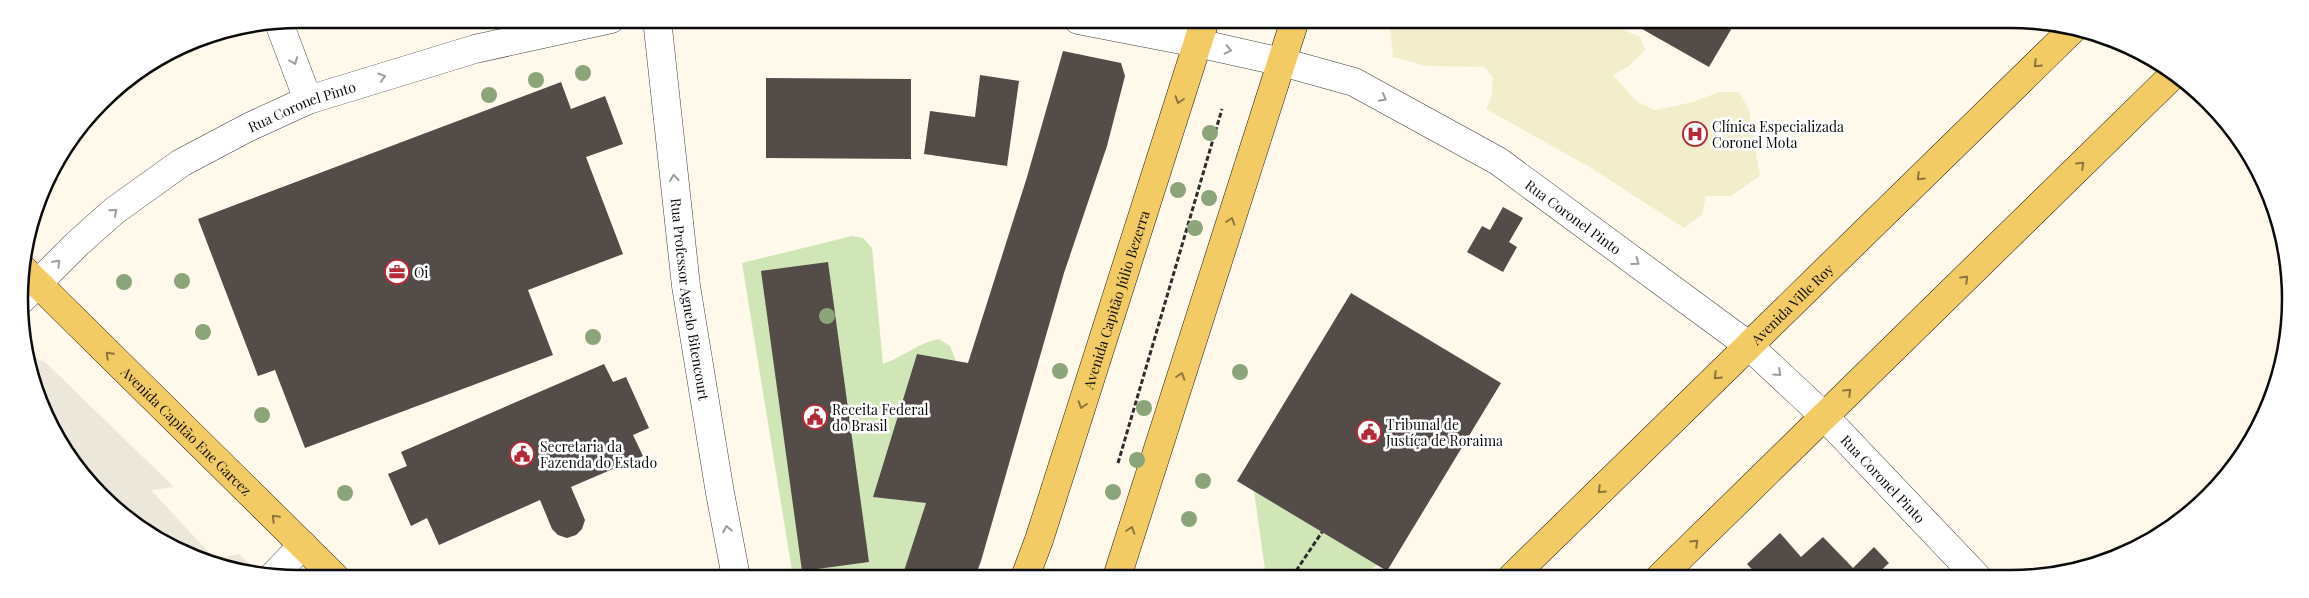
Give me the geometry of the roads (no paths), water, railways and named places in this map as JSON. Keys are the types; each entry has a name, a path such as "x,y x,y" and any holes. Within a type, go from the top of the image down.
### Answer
{"main road":[{"path":"1118,570 1293,28"},
{"name":"Avenida Capitão Júlio Bezerra","path":"1028,570 1039,540 1201,32"},
{"name":"Avenida Ville Roy","path":"1519,570 2068,34"},
{"path":"1667,570 2169,79"},
{"name":"Avenida Capitão Ene Garcez","path":"28,285 328,570"}],"street":[{"path":"281,28 308,100"},
{"name":"Rua Coronel Pinto","path":"28,283 114,211 181,163 249,127 308,100 475,49 570,28"},
{"name":"Rua Professor Agnelo Bitencourt","path":"658,28 686,286 735,570"},
{"name":"Rua Coronel Pinto","path":"1160,28 1201,32 1282,62 1354,82 1498,160 1748,345 1824,416 1971,570"},
{"path":"279,570 303,545"}],"place":[{"name":"Clínica Especializada Coronel Mota","path":"1695,134"},
{"name":"Oi","path":"397,272"},
{"name":"Receita Federal do Brasil","path":"815,417"},
{"name":"Tribunal de Justíça de Roraima","path":"1369,432"},
{"name":"Secretaria da Fazenda do Estado","path":"522,454"}]}
